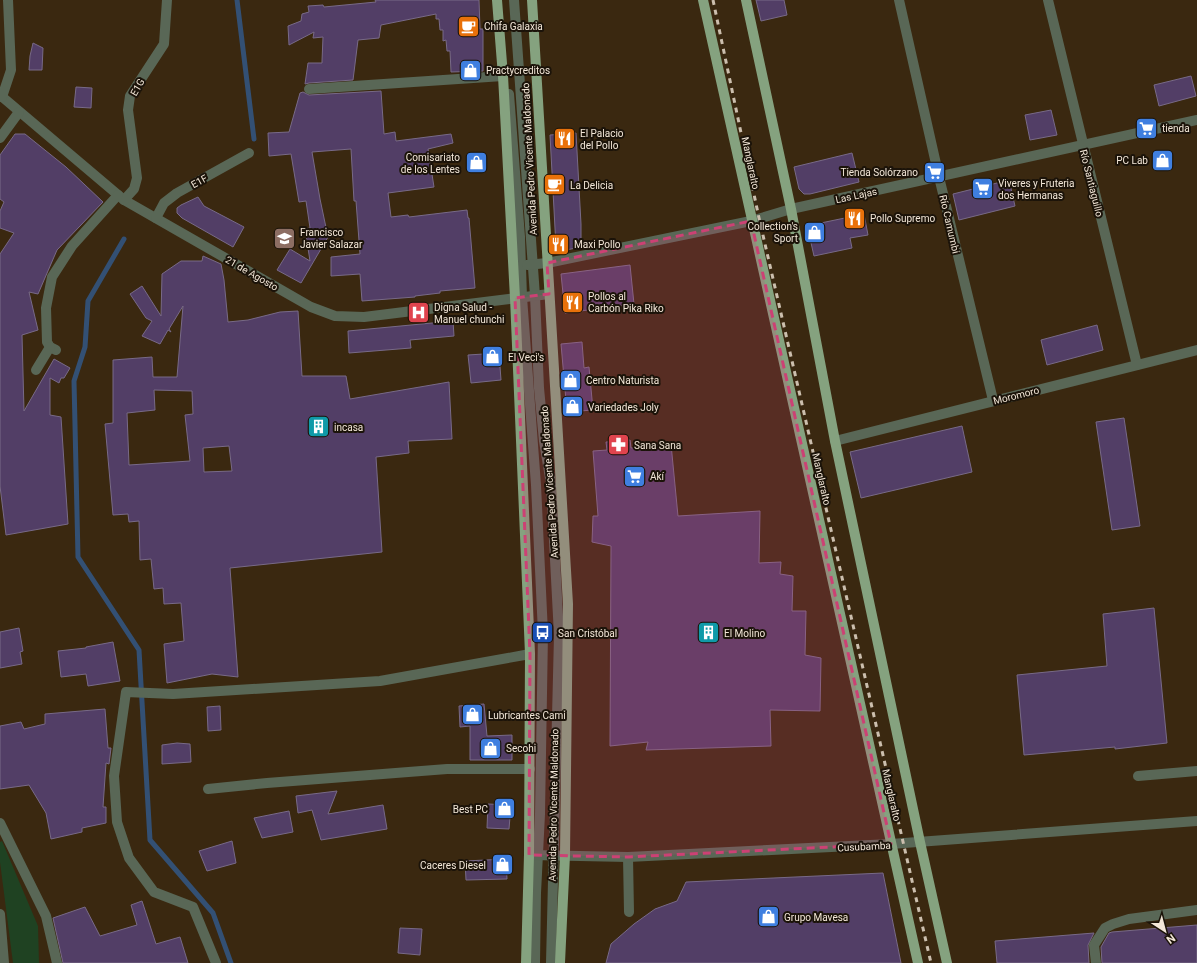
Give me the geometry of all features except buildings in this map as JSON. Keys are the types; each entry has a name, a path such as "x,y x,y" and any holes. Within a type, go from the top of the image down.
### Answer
{"main road":[{"path":"497,0 519,298 530,654 530,769 534,855 526,963"},
{"name":"Avenida Pedro Vicente Maldonado","path":"532,0 568,604 565,855 560,963"},
{"name":"Manglaralto","path":"703,0 751,221 918,963"},
{"name":"Manglaralto","path":"746,0 791,209 835,441 947,963"}],"street":[{"path":"1,96 11,70 8,0"},
{"name":"E1G","path":"36,370 53,349 47,342 46,308 52,277 72,246 121,198 134,189 137,178 128,110 130,96 164,44 167,0"},
{"path":"501,0 520,237 517,266"},
{"path":"514,0 535,296 539,388 544,441 551,484 559,635 551,963"},
{"name":"Río Camumbi","path":"899,0 939,177 993,400"},
{"name":"Río Santiaguillo","path":"1048,0 1082,145 1137,365"},
{"path":"310,89 503,76"},
{"name":"21 de Agosto","path":"1,96 121,198 311,307 335,316 364,316 549,294"},
{"path":"0,138 19,112"},
{"name":"Las Lajas","path":"517,266 547,263 751,221 791,209 1197,120"},
{"name":"E1F","path":"156,218 164,203 177,193 249,153"},
{"path":"519,298 536,485 543,633 540,814 534,855 535,963"},
{"name":"Moromoro","path":"835,441 993,400 1197,350"},
{"path":"216,963 193,907 154,892 129,858 117,822 114,776 126,692 173,694 380,681 530,654"},
{"path":"208,789 447,769 530,769"},
{"path":"1138,776 1197,771"},
{"name":"Cusubamba","path":"534,855 628,857 891,844 1197,821"},
{"path":"0,823 46,916 57,963"},
{"path":"628,857 628,912"},
{"path":"1096,963 1094,945 1105,928 1129,919 1197,910"},
{"path":"0,914 4,963"}],"highlighted area":[{"path":"751,221 891,844 628,857 529,855 530,654 515,298 549,294 547,263"}],"green space":[{"path":"2,841 38,926 39,963 13,963 0,862 0,842"}],"waterway":[{"path":"237,0 254,139"},
{"path":"124,239 88,301 85,347 74,381 78,557 139,650 150,840 213,913 231,963"}],"railway":[{"path":"713,0 759,218 931,963"}],"place":[{"name":"Chifa Galaxia","path":"469,26"},
{"name":"Practycreditos","path":"470,70"},
{"name":"tienda","path":"1147,128"},
{"name":"El Palacio del Pollo","path":"565,139"},
{"name":"PC Lab","path":"1163,160"},
{"name":"Comisariato de los Lentes","path":"476,163"},
{"name":"Tienda Solórzano","path":"934,172"},
{"name":"La Delicia","path":"555,185"},
{"name":"Viveres y Fruteria dos Hermanas","path":"982,189"},
{"name":"Pollo Supremo","path":"854,218"},
{"name":"Collection's Sport","path":"814,232"},
{"name":"Francisco Javier Salazar","path":"285,238"},
{"name":"Maxi Pollo","path":"559,244"},
{"name":"Pollos al Carbón Pika Riko","path":"572,302"},
{"name":"Digna Salud - Manuel chunchi","path":"419,313"},
{"name":"El Veci's","path":"492,357"},
{"name":"Centro Naturista","path":"571,380"},
{"name":"Variedades Joly","path":"573,407"},
{"name":"incasa","path":"319,427"},
{"name":"Sana Sana","path":"618,445"},
{"name":"Akí","path":"634,476"},
{"name":"San Cristóbal","path":"543,633"},
{"name":"El Molino","path":"708,633"},
{"name":"Lubricantes Cami","path":"472,715"},
{"name":"Secohi","path":"491,748"},
{"name":"Best PC","path":"504,809"},
{"name":"Caceres Diesel","path":"502,865"},
{"name":"Grupo Mavesa","path":"768,917"}]}
